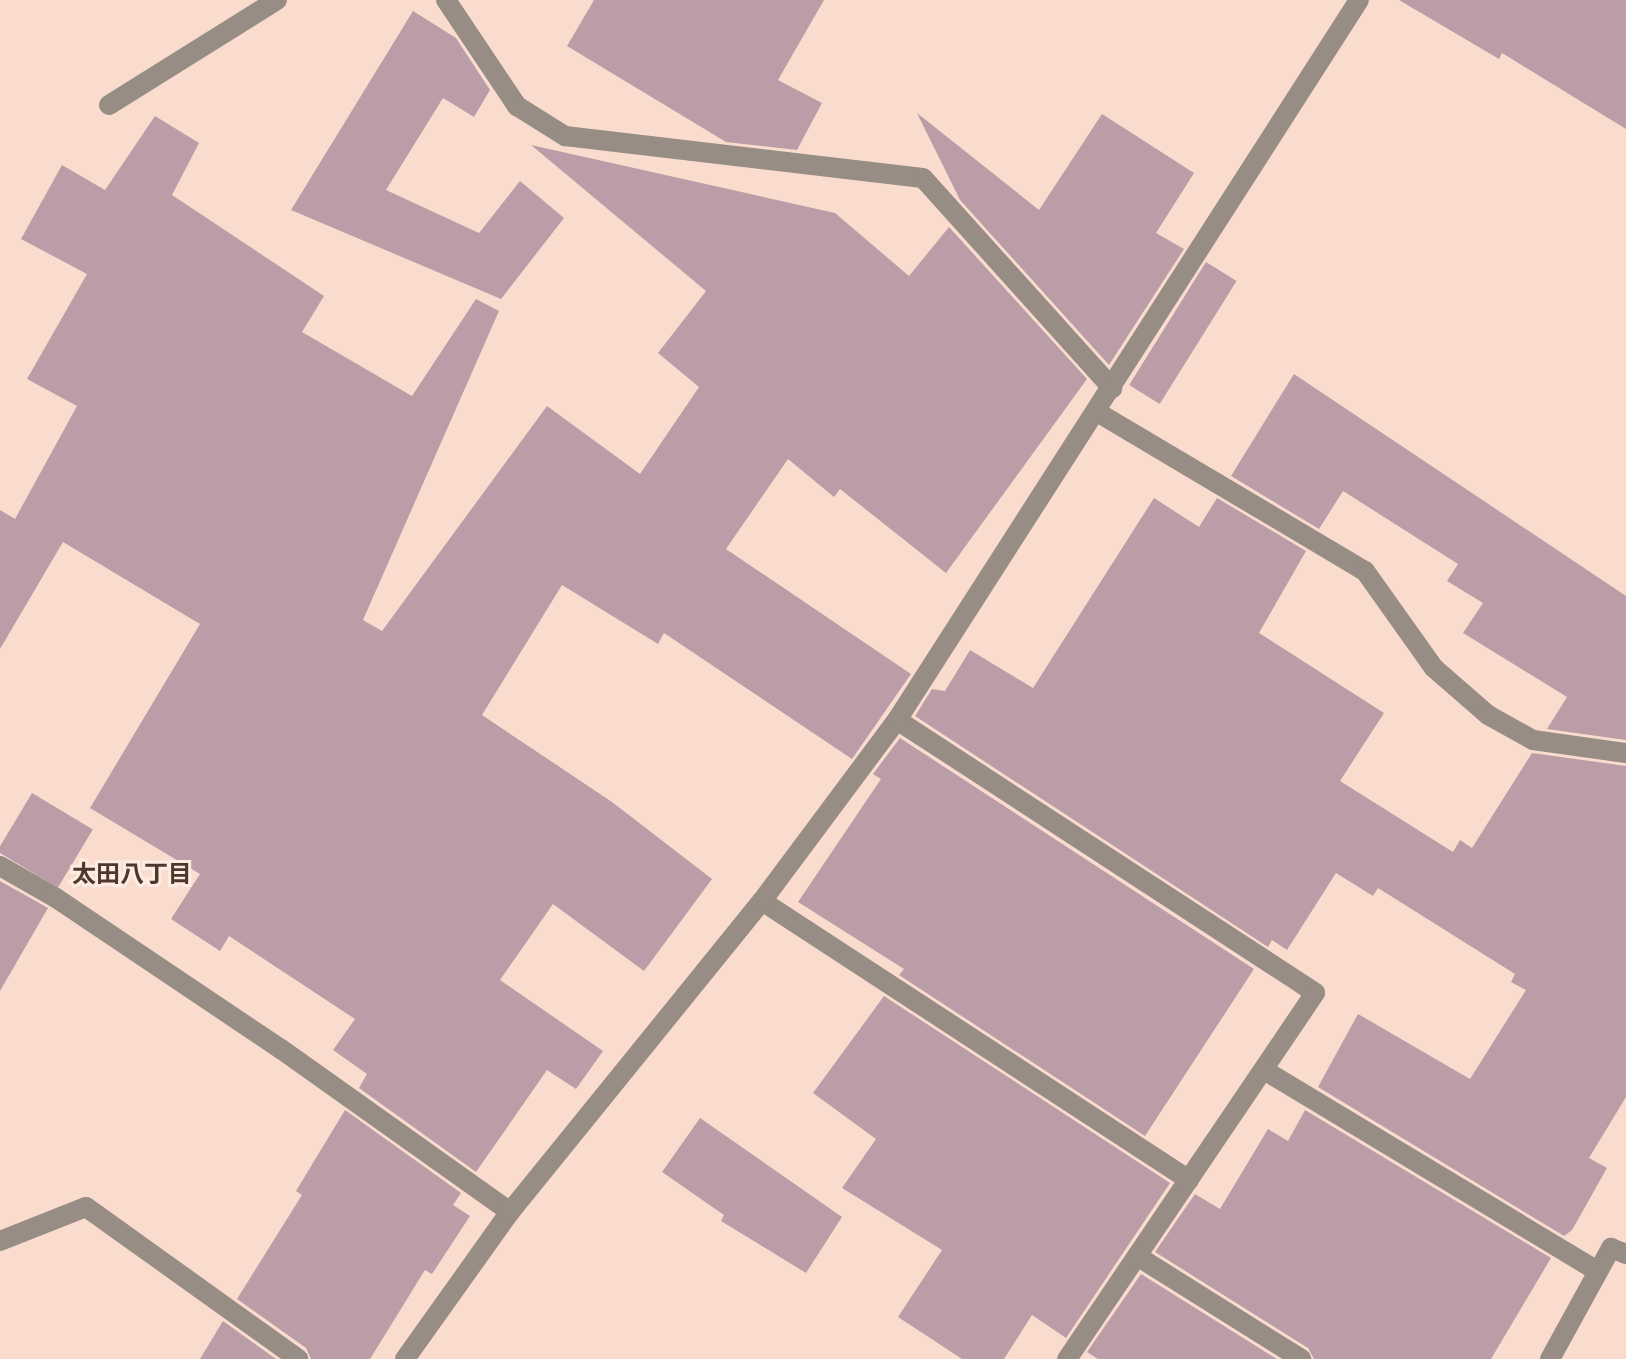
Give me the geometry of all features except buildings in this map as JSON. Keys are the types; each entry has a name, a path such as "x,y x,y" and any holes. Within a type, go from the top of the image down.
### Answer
{"street":[{"path":"109,105 277,0"},
{"path":"446,0 517,106 565,136 923,178 1112,388"},
{"path":"405,1359 510,1212 762,901 897,720 1359,0"},
{"path":"1097,412 1365,571 1434,668 1488,715 1533,740 1626,753"},
{"path":"897,720 1315,993 1067,1359"},
{"path":"0,866 56,898 281,1049 510,1212"},
{"path":"762,901 1189,1180"},
{"path":"1264,1070 1597,1271"},
{"path":"0,1241 86,1207 298,1359"},
{"path":"1550,1359 1611,1248 1626,1254"},
{"path":"1137,1256 1301,1359"}],"district":[{"name":"太田八丁目","path":"132,873"}]}
